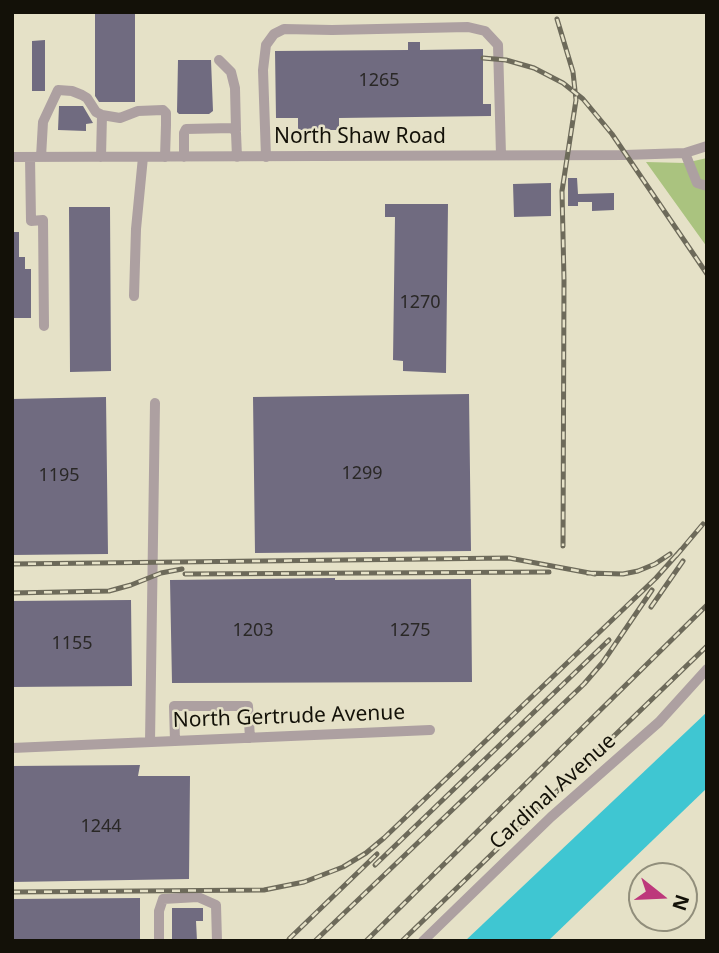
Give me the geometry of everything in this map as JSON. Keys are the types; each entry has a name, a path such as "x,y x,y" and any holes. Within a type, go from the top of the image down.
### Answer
{"street":[{"path":"266,157 263,70 267,45 274,34 284,29 468,27 485,31 498,45 501,155"},
{"path":"219,61 230,72 235,88 237,157"},
{"path":"44,327 43,220 31,221 36,158 43,122 58,90 72,91 88,98 96,112 102,115 120,118 138,111 163,110 166,113 165,157"},
{"path":"101,158 102,115"},
{"path":"184,158 184,133 187,129 233,128 236,131"},
{"name":"North Shaw Road","path":"12,158 685,153 707,146"},
{"path":"685,153 697,183 707,186"},
{"path":"134,296 136,229 143,157"},
{"name":"North Gertrude Avenue","path":"150,742 155,403"},
{"name":"Cardinal Avenue","path":"423,941 551,817 659,722 707,669"},
{"path":"175,741 174,706 248,706 250,738"},
{"name":"North Gertrude Avenue","path":"12,748 429,730"},
{"path":"159,941 159,911 163,899 198,897 216,905 217,941"}],"green space":[{"path":"707,158 707,247 646,162 685,163"}],"water":[{"path":"707,712 707,788 548,941 465,941"}],"building":[{"path":"95,12 135,12 135,102 99,102 95,96"},
{"path":"45,40 45,91 32,91 32,41"},
{"path":"408,42 420,42 420,50 483,49 483,104 491,104 491,116 339,118 339,130 298,130 298,118 276,118 275,51 408,50"},
{"path":"178,60 211,60 213,111 209,114 177,112"},
{"path":"59,106 83,106 93,123 86,124 86,131 58,130"},
{"path":"568,178 577,178 578,194 614,193 614,210 592,211 592,202 578,202 578,206 568,206"},
{"path":"551,183 551,216 514,217 513,184"},
{"path":"385,204 448,204 446,373 403,371 403,361 393,360 395,217 385,217"},
{"path":"69,207 110,207 111,371 70,372"},
{"path":"12,232 19,232 19,257 25,257 25,269 31,269 31,318 12,318"},
{"path":"469,394 471,551 255,553 253,397"},
{"path":"106,397 108,554 12,555 12,399"},
{"path":"471,579 472,682 172,683 170,580"},
{"path":"131,600 132,686 12,687 12,601"},
{"path":"140,765 138,776 190,776 189,879 12,882 12,766"},
{"path":"140,898 140,941 12,941 12,899"},
{"path":"172,908 203,908 203,921 196,921 197,941 172,941"}],"railway":[{"path":"557,19 573,72 576,100 562,191 563,546"},
{"path":"483,58 506,60 534,68 563,83 583,99 612,134 707,274"},
{"path":"676,556 703,524"},
{"path":"12,892 264,890 304,882 343,867 384,838 656,578 681,550"},
{"path":"588,573 623,574 638,571 670,554"},
{"path":"12,564 509,558 595,574"},
{"path":"651,607 683,561"},
{"path":"12,593 109,591 161,573 182,569"},
{"path":"185,574 549,572"},
{"path":"315,941 584,684 603,662 652,590"},
{"path":"366,941 707,605"},
{"path":"375,865 609,640"},
{"path":"402,941 707,646"},
{"path":"289,939 377,854"}]}
